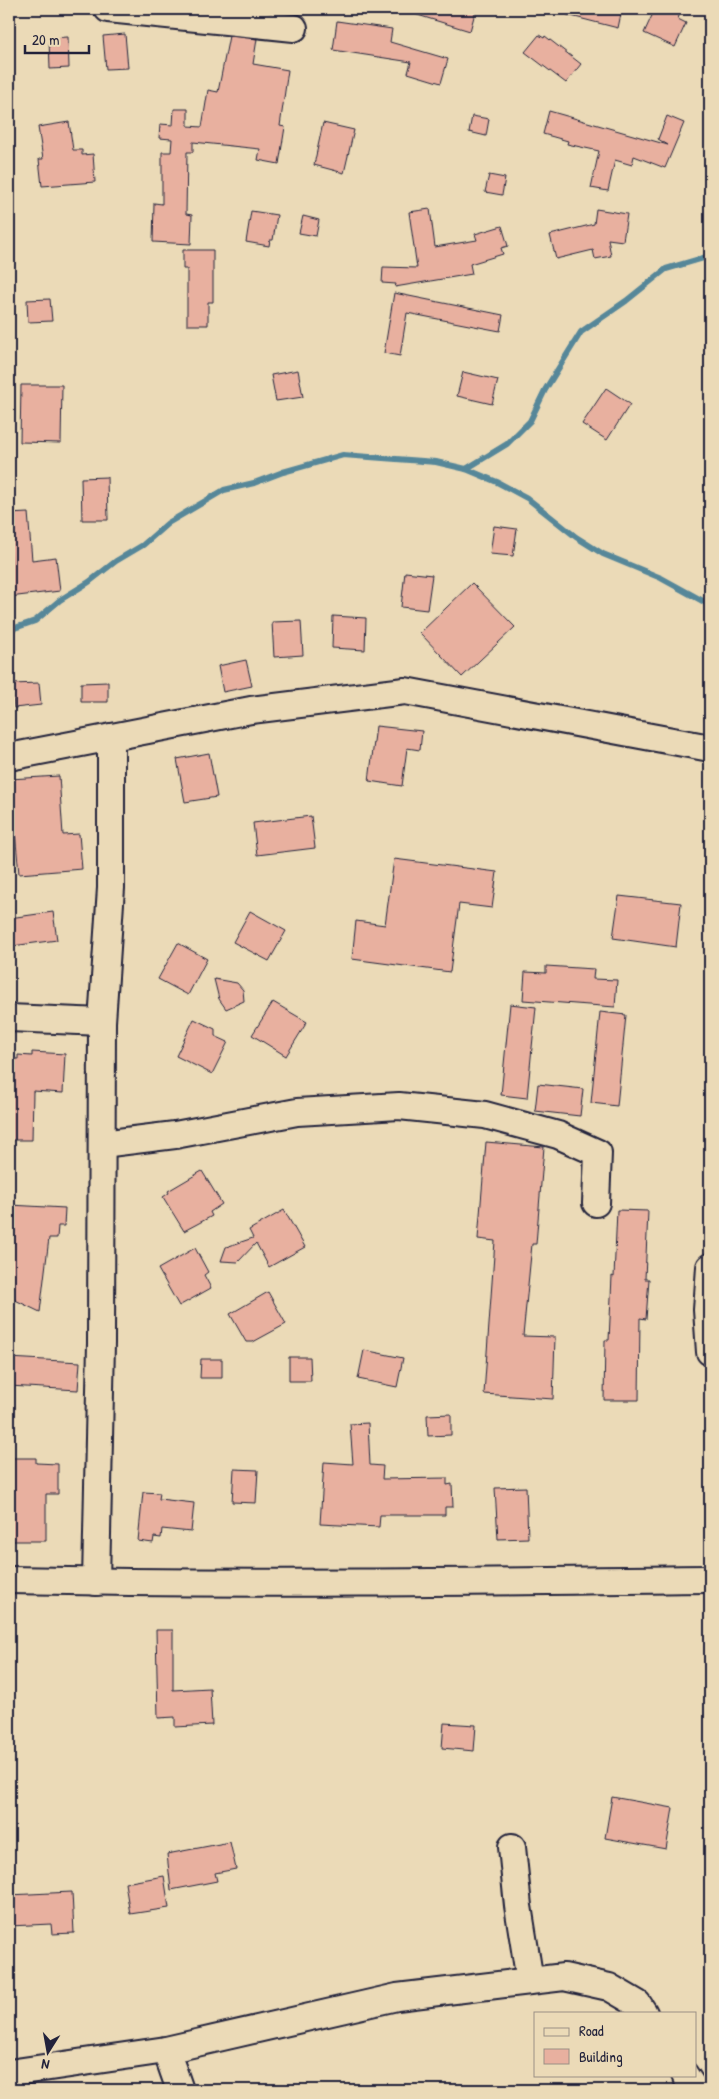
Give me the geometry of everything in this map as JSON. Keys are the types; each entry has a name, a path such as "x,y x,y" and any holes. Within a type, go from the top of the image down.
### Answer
{"street":[{"path":"108,9 294,28"},
{"path":"9,757 251,710 405,691 710,748"},
{"path":"96,1582 102,1022 111,888 111,737"},
{"path":"9,1018 102,1022"},
{"path":"102,1144 175,1136 297,1112 399,1106 485,1115 558,1135 598,1153 596,1203"},
{"path":"710,1267 707,1310 710,1352"},
{"path":"9,1580 96,1582 499,1581 710,1578"},
{"path":"512,1847 518,1906 530,1981"},
{"path":"9,2074 166,2050 396,1997 530,1981 564,1978 609,1987 638,2004 643,2012"},
{"path":"166,2050 180,2090"},
{"path":"686,2076 695,2090"}],"building":[{"path":"412,9 476,9 470,31 411,13"},
{"path":"568,9 622,9 618,28 567,15"},
{"path":"655,9 681,9 678,19 686,23 675,47 644,33"},
{"path":"337,21 392,29 390,42 448,59 441,83 408,73 411,62 333,50"},
{"path":"125,34 128,68 106,69 103,36"},
{"path":"539,35 544,38 545,36 581,64 566,83 525,52"},
{"path":"229,36 257,39 253,64 288,70 280,126 285,127 279,164 258,160 260,149 193,142 193,152 187,152 186,214 192,215 191,244 153,242 154,203 162,204 162,152 171,152 172,139 159,138 160,124 173,125 174,109 188,109 188,126 202,127 208,90 218,92"},
{"path":"68,37 69,68 50,69 49,38"},
{"path":"549,111 668,145 658,139 667,116 684,123 665,168 634,156 632,165 615,160 608,191 591,188 599,151 567,144 568,141 543,134"},
{"path":"472,116 489,119 486,136 469,132"},
{"path":"69,122 73,150 82,150 82,155 93,154 95,182 42,186 39,159 43,159 38,127"},
{"path":"323,123 354,130 344,173 314,165"},
{"path":"489,175 505,178 502,195 485,192"},
{"path":"430,209 435,247 477,240 475,234 502,226 508,246 501,248 503,254 470,264 472,274 395,287 396,284 382,283 383,267 417,268 409,212"},
{"path":"596,209 627,214 623,241 608,239 611,256 595,259 593,250 556,259 550,235 594,224"},
{"path":"251,211 277,215 273,240 270,240 269,246 246,242"},
{"path":"303,216 319,220 316,236 299,233"},
{"path":"183,250 213,250 213,302 208,302 208,325 187,325 187,269 183,269"},
{"path":"394,293 503,315 500,331 407,313 400,356 384,353"},
{"path":"50,299 52,321 28,322 27,300"},
{"path":"298,370 303,397 276,401 271,375"},
{"path":"463,372 498,380 492,404 457,396"},
{"path":"21,385 62,385 61,443 20,442"},
{"path":"606,388 630,404 607,440 582,424"},
{"path":"107,477 108,520 82,520 81,478"},
{"path":"28,513 32,560 56,557 60,591 9,597 9,563 11,563 9,514"},
{"path":"494,526 517,529 513,556 490,554"},
{"path":"405,572 432,575 427,610 401,607"},
{"path":"472,583 515,627 462,677 420,633"},
{"path":"333,616 366,618 365,650 332,648"},
{"path":"301,621 303,655 274,657 272,622"},
{"path":"246,660 252,686 223,692 218,666"},
{"path":"108,682 108,702 81,702 81,683"},
{"path":"39,683 41,705 14,708 12,684"},
{"path":"376,726 422,731 420,750 407,748 402,786 369,781"},
{"path":"209,753 217,797 185,802 177,759"},
{"path":"59,776 63,835 79,834 82,869 19,874 10,779"},
{"path":"311,816 315,848 257,855 253,823"},
{"path":"394,859 497,872 492,908 459,904 450,972 352,959 356,921 385,925"},
{"path":"619,896 681,903 676,947 613,938"},
{"path":"250,911 286,931 269,961 233,942"},
{"path":"53,912 57,940 12,946 9,918"},
{"path":"178,943 207,959 188,995 158,979"},
{"path":"546,966 594,969 593,979 617,980 615,1007 523,1000 525,972 546,973"},
{"path":"214,979 237,983 243,990 244,1001 226,1009 219,999"},
{"path":"273,1002 307,1022 286,1056 252,1035"},
{"path":"510,1004 536,1007 527,1098 501,1095"},
{"path":"600,1012 626,1015 617,1106 591,1103"},
{"path":"194,1019 215,1029 215,1036 228,1042 212,1074 176,1056"},
{"path":"32,1052 65,1054 63,1093 33,1091 32,1140 9,1140 9,1058 18,1059 18,1055 32,1056"},
{"path":"538,1084 583,1089 580,1116 535,1111"},
{"path":"486,1142 544,1147 536,1244 532,1244 523,1336 555,1337 553,1399 484,1394 495,1241 478,1239"},
{"path":"202,1171 222,1204 210,1212 212,1216 184,1231 163,1197 169,1193 168,1191"},
{"path":"10,1205 65,1208 64,1226 58,1226 57,1238 49,1238 40,1312 9,1297"},
{"path":"284,1210 305,1247 269,1267 256,1243 238,1262 221,1261 226,1247 253,1238 249,1230"},
{"path":"617,1210 648,1211 645,1279 649,1279 646,1319 640,1318 639,1400 604,1400 605,1340 609,1340"},
{"path":"195,1248 208,1272 204,1275 211,1288 179,1306 158,1269"},
{"path":"268,1292 286,1324 253,1342 246,1342 230,1314"},
{"path":"364,1350 403,1358 397,1387 358,1379"},
{"path":"289,1357 310,1357 311,1381 289,1381"},
{"path":"9,1358 80,1362 78,1390 9,1386"},
{"path":"201,1359 222,1359 222,1378 200,1378"},
{"path":"451,1414 451,1435 428,1436 427,1415"},
{"path":"368,1423 370,1465 383,1466 382,1479 447,1478 447,1485 452,1484 453,1507 445,1507 445,1515 380,1515 379,1527 320,1524 324,1462 353,1464 350,1424"},
{"path":"9,1458 36,1458 36,1463 58,1464 58,1494 46,1494 46,1541 9,1541"},
{"path":"234,1469 258,1470 256,1503 232,1502"},
{"path":"526,1487 528,1538 498,1539 495,1488"},
{"path":"143,1492 160,1493 159,1499 194,1503 191,1532 162,1529 161,1538 154,1537 153,1543 138,1541"},
{"path":"156,1630 173,1630 173,1690 210,1688 212,1725 175,1727 175,1717 158,1718"},
{"path":"444,1723 476,1725 474,1751 442,1748"},
{"path":"612,1797 673,1808 666,1849 605,1838"},
{"path":"230,1842 236,1869 215,1873 217,1881 171,1890 167,1854"},
{"path":"164,1876 169,1908 130,1914 125,1883"},
{"path":"72,1892 74,1933 52,1934 51,1924 9,1926 9,1895"}],"waterway":[{"path":"466,469 507,444 530,421 545,390 581,332 626,301 666,269 710,256"},
{"path":"9,630 35,621 60,600 89,582 116,561 143,545 168,523 224,490 254,483 283,472 343,455 436,462 466,469 497,482 527,498 576,537 603,554 661,578 710,605"}]}
